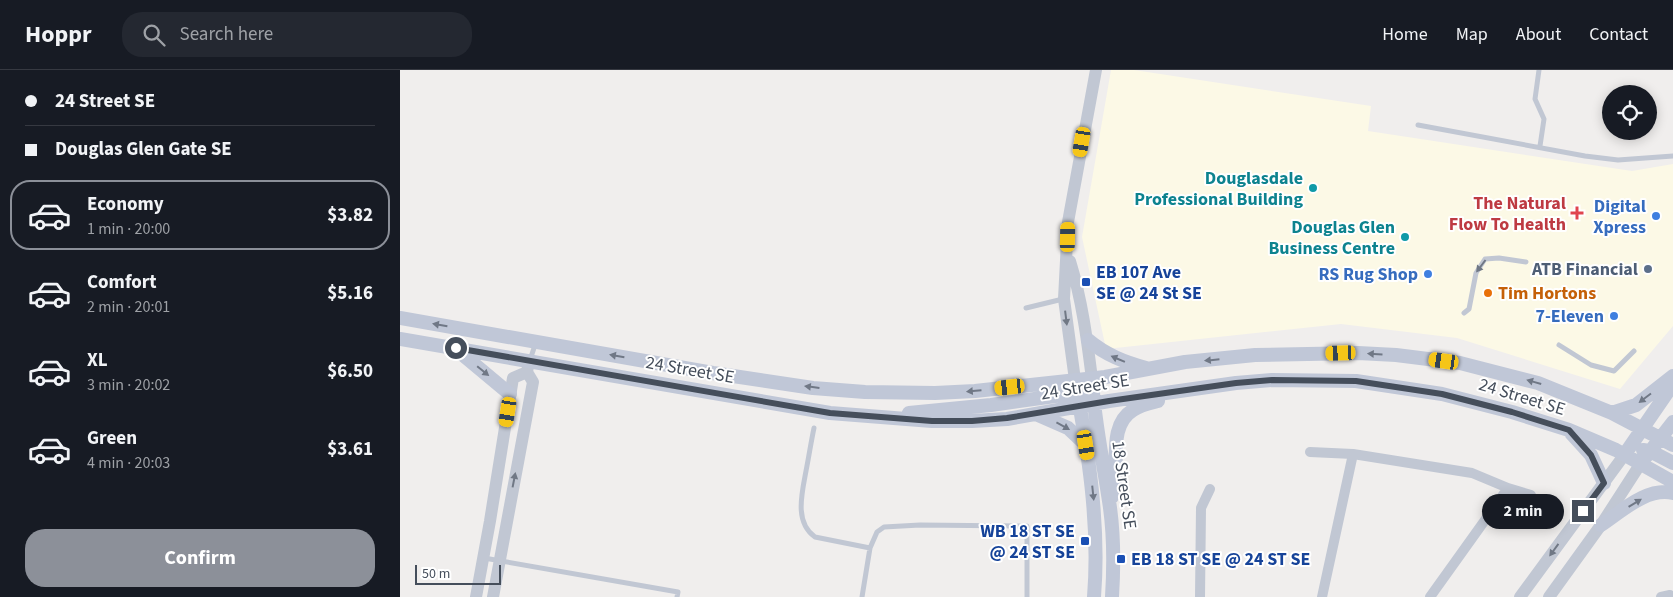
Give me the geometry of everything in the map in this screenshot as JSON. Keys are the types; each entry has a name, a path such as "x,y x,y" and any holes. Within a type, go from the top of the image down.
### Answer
{"main road":[{"name":"24 Street SE","path":"400,318 713,373 813,388 856,391 1077,393 1093,404 1236,383 1272,380 1356,381 1442,394 1512,412 1569,430 1625,454 1673,482"},
{"name":"24 Street SE","path":"400,339 456,348 528,366 816,411 892,419 972,421 1036,414 1077,393 1092,379 1185,362 1255,355 1358,353 1396,355 1460,363 1538,383 1612,413 1673,445"},
{"path":"1088,340 1106,354 1122,362 1152,369"},
{"path":"456,348 510,394"},
{"path":"1612,413 1636,405 1673,376"},
{"name":"18 Street SE","path":"1092,379 1093,404 1110,503 1112,597"},
{"path":"1625,454 1673,384"},
{"path":"1110,503 1115,488 1116,443 1120,424 1125,416 1133,409 1194,389"},
{"path":"892,419 915,412 991,405 1077,393"},
{"name":"18 Street SE","path":"1077,393 1093,492 1096,550 1094,597"},
{"path":"1036,414 1068,428 1086,445"},
{"path":"1641,463 1673,422"},
{"path":"1569,430 1591,455 1604,483"},
{"path":"1625,454 1637,449 1650,451 1673,463"},
{"path":"1601,525 1652,493 1664,491 1673,493"}],"street":[{"path":"1077,393 1064,299 1068,222 1096,70"},
{"path":"1067,252 1077,285 1088,340 1092,379"},
{"path":"476,597 513,378 528,366 533,382 493,597"},
{"path":"1310,452 1353,454 1472,473 1531,495"},
{"path":"1322,597 1353,454"},
{"path":"1520,597 1625,454"},
{"path":"1549,597 1601,525 1641,463"},
{"path":"1430,597 1508,488"},
{"path":"1200,597 1201,508 1210,489"},
{"path":"1661,597 1670,595 1672,597"}],"lane":[{"path":"1539,70 1535,99 1544,119 1540,146"},
{"path":"1418,125 1540,146 1585,156 1618,160 1673,156"},
{"path":"1464,313 1469,309 1476,273 1485,259 1499,258 1526,262"},
{"path":"1026,308 1064,299"},
{"path":"528,366 537,342"},
{"path":"1559,345 1591,365 1614,371 1634,351"},
{"path":"814,428 801,503 804,524 808,532 815,537 870,548"},
{"path":"862,597 870,548 877,532 884,527 1028,526 1027,597"},
{"path":"483,558 678,592 677,597"}],"shaded area":[{"path":"1111,70 1134,70 1371,106 1368,131 1632,171 1673,164 1673,326 1620,389 1457,338 1341,324 1106,349 1082,237"}],"place":[{"name":"Douglasdale Professional Building","path":"1313,188"},
{"name":"The Natural Flow To Health","path":"1577,213"},
{"name":"Digital Xpress","path":"1656,216"},
{"name":"Douglas Glen Business Centre","path":"1405,237"},
{"name":"ATB Financial","path":"1648,269"},
{"name":"RS Rug Shop","path":"1428,274"},
{"name":"EB 107 Ave SE @ 24 St SE","path":"1086,282"},
{"name":"Tim Hortons","path":"1488,293"},
{"name":"7-Eleven","path":"1614,316"},
{"name":"WB 18 ST SE @ 24 ST SE","path":"1085,541"},
{"name":"EB 18 ST SE @ 24 ST SE","path":"1121,559"}],"route":[{"path":"456,348 729,397 830,413 932,421 972,421 1007,418 1236,383 1272,380 1356,381 1442,394 1512,412 1569,430 1591,455 1604,483 1583,511"}]}
